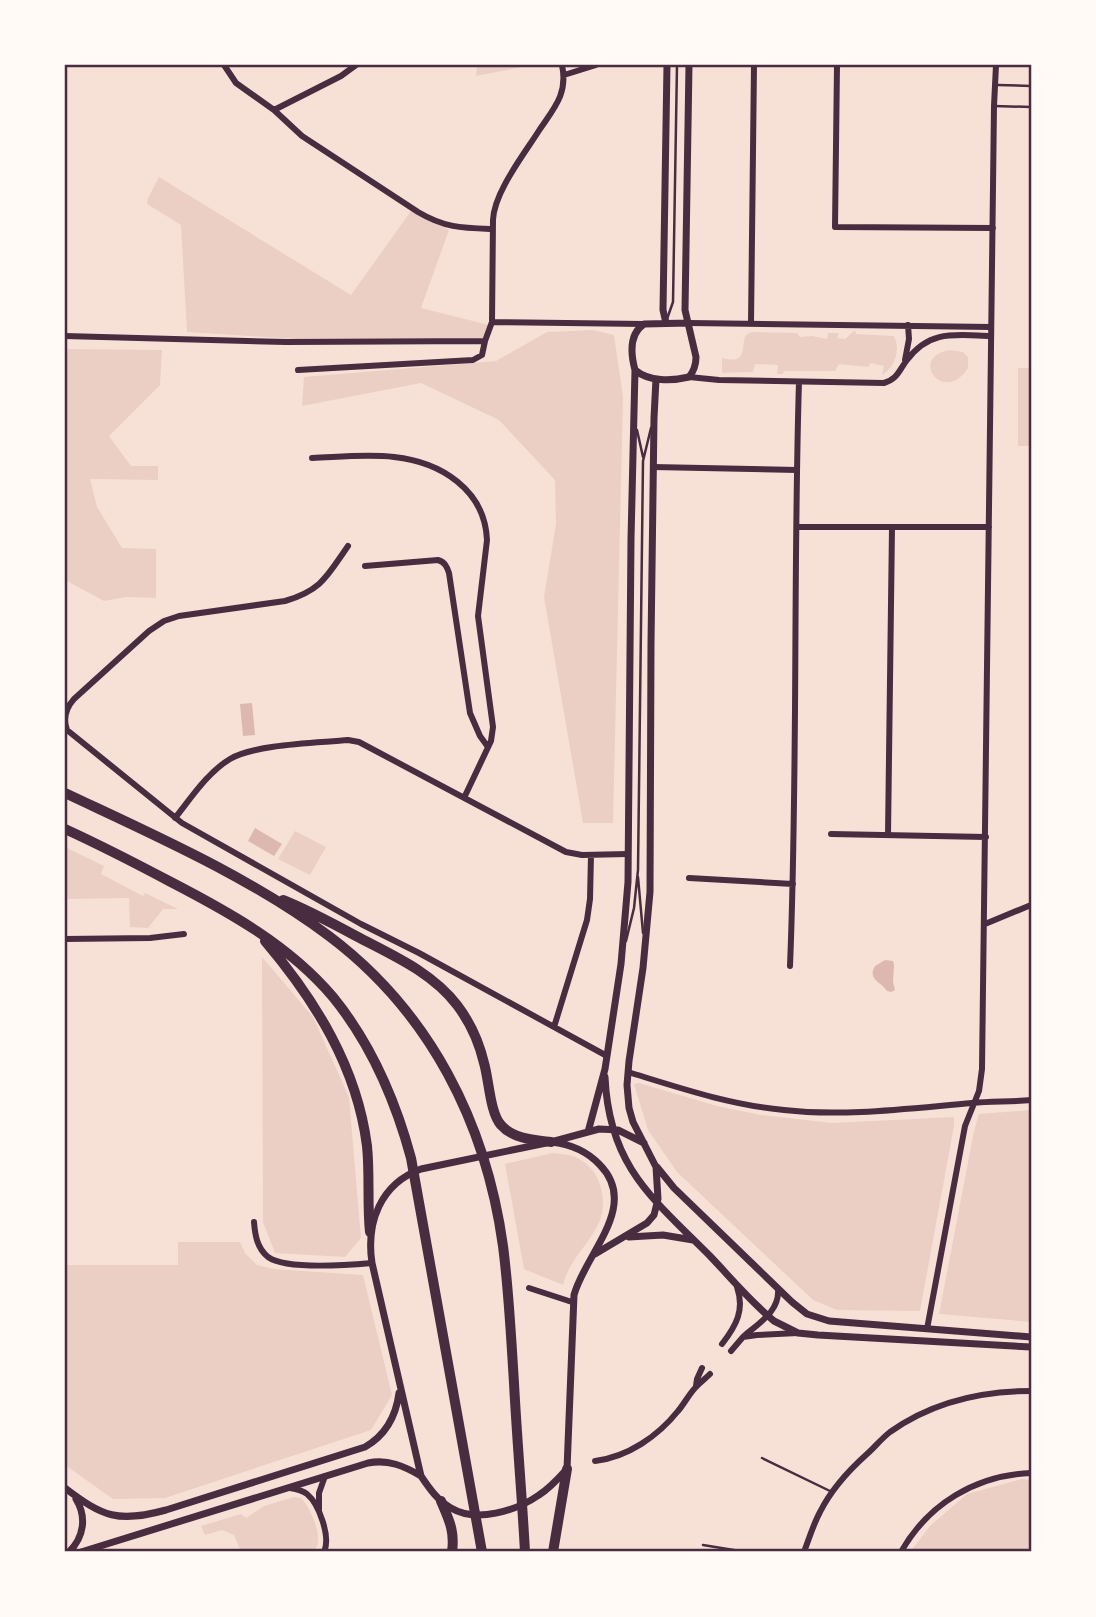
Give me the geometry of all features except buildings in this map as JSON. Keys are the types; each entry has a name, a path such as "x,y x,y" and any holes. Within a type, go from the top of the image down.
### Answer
{"main road":[{"path":"65,793 258,890 309,922 340,945 392,995 448,1073 468,1114 487,1169 503,1248 510,1311 524,1549"},
{"path":"65,828 183,888 256,929 292,957 325,989 353,1024 377,1063 400,1117 411,1158 482,1552"},
{"path":"258,890 321,917 411,965 434,981 458,1006 470,1026 482,1054 500,1124 508,1131 521,1136 551,1142"},
{"path":"256,929 320,1017 350,1076 360,1106 367,1147 370,1232"},
{"path":"553,1552 566,1469"},
{"path":"441,1501 453,1529 452,1552"}],"street":[{"path":"224,65 236,83 274,110 306,138 433,220 453,227 493,229"},
{"path":"274,110 341,76 356,65"},
{"path":"298,370 467,360 482,355 492,322 493,213 496,201 559,101 564,75 562,65"},
{"path":"564,75 596,65"},
{"path":"666,323 663,310 667,65"},
{"path":"687,65 684,310 696,357 695,369 689,377"},
{"path":"751,323 754,65"},
{"path":"836,65 835,227 993,228"},
{"path":"927,1329 965,1126 981,1085 982,1069 996,65"},
{"path":"492,322 991,327"},
{"path":"588,1132 605,1069 621,964 628,883 635,370 632,357 636,331 644,324"},
{"path":"905,362 909,339 908,325"},
{"path":"65,336 286,342 485,341"},
{"path":"635,370 642,376 656,379 689,377 708,380 888,382 895,378 905,362 923,343 934,337 991,336"},
{"path":"656,379 653,418 650,884 645,950 628,1072 630,1112 635,1128 656,1167 674,1188 803,1311 822,1320 1031,1337"},
{"path":"790,966 799,382"},
{"path":"312,458 381,456 423,463 452,476 475,501 487,528 478,616 493,727 488,747 464,798"},
{"path":"653,467 797,470"},
{"path":"797,527 989,527"},
{"path":"888,835 892,527"},
{"path":"348,546 323,582 299,597 179,616 160,623 74,699 68,708 65,722 67,730 174,818 361,924 607,1056"},
{"path":"365,566 438,560 446,565 470,713 488,747"},
{"path":"174,818 208,778 225,762 237,756 277,747 348,740 359,742 561,850 591,855 628,854"},
{"path":"831,834 986,837"},
{"path":"554,1027 587,920 591,855"},
{"path":"689,878 793,884"},
{"path":"985,924 1031,905"},
{"path":"65,939 150,938 184,934"},
{"path":"605,1069 613,1129 620,1150 641,1184 767,1315 779,1325 798,1333"},
{"path":"628,1072 729,1102 798,1112 859,1111 1031,1100"},
{"path":"421,1476 370,1250 370,1232 384,1198 410,1174 430,1167 551,1142 599,1129 613,1129 644,1143"},
{"path":"81,1552 379,1461 399,1465 421,1476 441,1501 463,1513 478,1515 501,1511 536,1497 556,1481 566,1469 572,1302 579,1279 606,1231 613,1213 614,1198 612,1186 602,1166 587,1153 566,1144 551,1142"},
{"path":"592,1256 647,1223 654,1214 659,1189 656,1167"},
{"path":"254,1222 258,1244 273,1259 329,1266 372,1263"},
{"path":"622,1239 654,1234 695,1241"},
{"path":"722,1344 736,1325 740,1312 740,1295 733,1279"},
{"path":"529,1288 572,1302"},
{"path":"731,1351 773,1310 778,1301 778,1289"},
{"path":"743,1337 798,1333 1031,1347"},
{"path":"696,1385 702,1368"},
{"path":"596,1461 624,1452 654,1435 674,1416 696,1385 710,1374"},
{"path":"65,1488 93,1508 111,1515 145,1514 175,1507 352,1452 376,1441 394,1416 400,1388"},
{"path":"804,1552 816,1521 832,1492 855,1465 889,1433 948,1403 996,1392 1031,1391"},
{"path":"901,1552 924,1519 951,1497 970,1486 991,1479 1031,1473"},
{"path":"324,1552 327,1538 319,1512 319,1493 325,1476"},
{"path":"289,1488 306,1493 319,1512"},
{"path":"69,1552 78,1540 83,1524 82,1511 74,1496"}],"lane":[{"path":"666,323 673,302 677,65"},
{"path":"994,85 1031,86"},
{"path":"994,106 1031,107"},
{"path":"634,418 643,461"},
{"path":"621,964 634,908 638,870 643,461 653,418"},
{"path":"638,870 645,950"},
{"path":"762,1458 832,1492"},
{"path":"703,1545 746,1552"}],"shaded area":[{"path":"477,65 533,65 476,76"},
{"path":"159,177 351,295 411,211 449,230 421,308 489,325 484,338 297,339 187,332 181,225 147,204"},
{"path":"593,330 614,335 623,397 613,823 583,823 544,597 556,524 555,480 499,420 421,383 302,406 304,377 496,361 547,332"},
{"path":"855,330 856,334 894,336 896,358 887,372 882,375 884,366 871,363 868,367 839,364 835,371 784,371 783,374 777,374 778,365 755,364 753,372 722,373 722,358 731,360 741,356 745,338 752,332 797,333 800,337 827,339 828,333 839,333 837,338 845,339"},
{"path":"65,349 162,350 160,385 109,436 131,466 158,466 158,480 90,479 97,507 122,548 156,549 156,598 126,597 104,601 65,580"},
{"path":"950,350 963,352 968,357 968,368 959,378 949,382 940,381 930,369 931,361 937,354"},
{"path":"1018,368 1031,368 1031,446 1018,446"},
{"path":"252,703 255,735 243,736 240,704"},
{"path":"255,828 282,844 274,856 248,841"},
{"path":"295,831 326,847 310,875 278,859"},
{"path":"65,847 104,866 101,874 143,896 145,893 178,909 163,909 148,928 130,927 129,898 65,899"},
{"path":"262,957 313,1017 349,1097 361,1238 345,1257 275,1253 263,1222"},
{"path":"885,960 893,961 894,965 895,990 891,992 876,980 873,974 875,966"},
{"path":"639,1083 717,1106 761,1115 832,1123 954,1117 920,1311 837,1310 813,1300 677,1172 648,1130 634,1084"},
{"path":"1031,1110 1031,1322 939,1314 979,1114"},
{"path":"553,1153 572,1156 591,1168 600,1185 603,1204 599,1223 570,1267 563,1285 524,1269 505,1164"},
{"path":"178,1242 240,1242 245,1253 257,1265 274,1269 363,1275 392,1395 371,1430 165,1498 113,1499 65,1465 65,1265 178,1265"},
{"path":"1022,1479 1031,1480 1031,1552 910,1552 930,1526 967,1494"},
{"path":"294,1497 304,1501 316,1525 318,1542 312,1552 241,1552 234,1535 222,1530 205,1535 201,1526 241,1514 246,1518 264,1506"}]}
